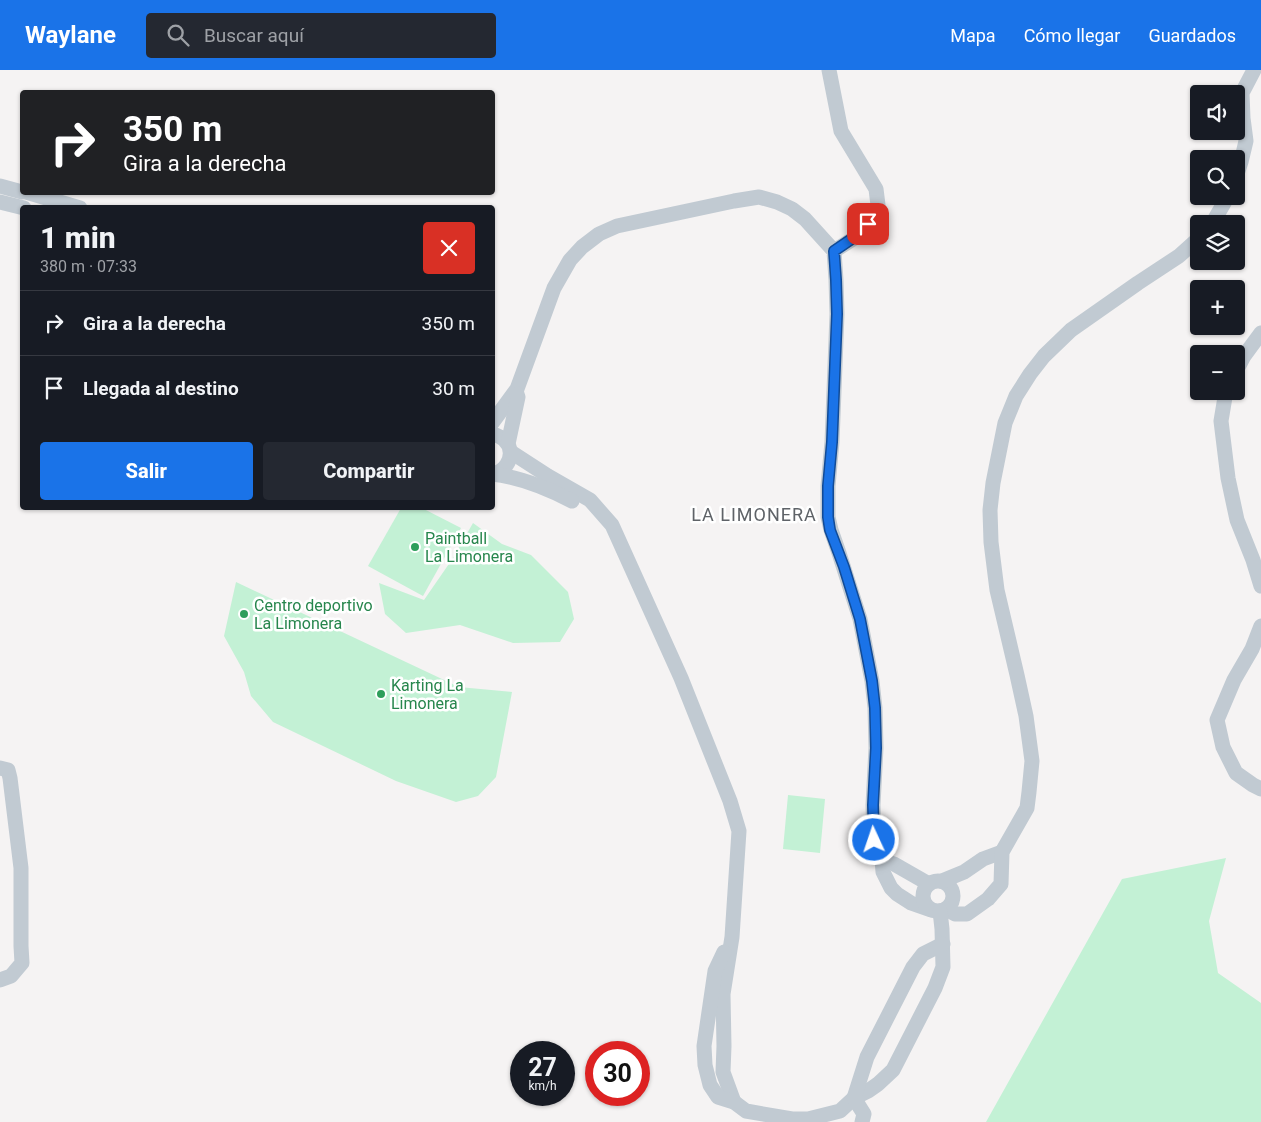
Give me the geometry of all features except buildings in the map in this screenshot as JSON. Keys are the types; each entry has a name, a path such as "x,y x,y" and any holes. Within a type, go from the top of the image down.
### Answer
{"street":[{"path":"829,70 841,131 876,189 878,205 868,224 856,236 834,251"},
{"path":"1244,150 1246,141 1242,94 1254,70"},
{"path":"0,186 20,191"},
{"path":"31,195 51,203"},
{"path":"495,419 517,389 554,288 561,274 582,247 599,234 617,226 759,197 792,209 804,219 834,251 837,314 828,517 830,530 860,619 872,681 876,740 873,805 874,840 882,860 883,872 891,888 897,894 911,903 955,914 967,914 988,899 1001,884 1002,852 1026,808 1032,761 1026,716 997,590 991,542 990,510 993,483 1005,423 1016,396 1030,374 1044,356 1071,330 1179,256 1190,246"},
{"path":"0,202 20,207"},
{"path":"1245,355 1261,333"},
{"path":"495,473 505,468 510,458 509,448 518,397 517,389"},
{"path":"1224,400 1221,421 1228,478 1237,520 1261,586"},
{"path":"495,434 503,438 509,448 590,500 612,526 681,678 735,813 739,831 732,937 715,971 704,1046 705,1065 710,1085 718,1097 734,1102 746,1111 808,1119 840,1111 854,1098 878,1084 893,1070 935,988 943,967 942,929 939,910"},
{"path":"495,474 552,490 612,526"},
{"path":"1261,626 1252,649 1234,680 1216,720 1223,747 1236,773 1253,785 1261,788"},
{"path":"0,768 8,770 10,778 21,868 22,963 11,976 0,980"},
{"path":"939,910 924,902 925,888 964,872 983,859 1002,852"},
{"path":"882,860 935,883 950,886 954,894 952,903 939,910"},
{"path":"862,1122 864,1114 854,1098 867,1057 913,967 923,954 943,944"}],"green space":[{"name":"Paintball La Limonera","path":"400,510 426,510 461,528 423,596 368,566"},
{"path":"473,523 502,544 531,555 568,592 574,619 560,642 513,643 460,625 406,633 385,614 379,583 424,600 453,558"},
{"name":"Karting La Limonera","path":"236,582 459,687 512,692 496,777 478,796 456,802 396,781 273,722 251,696 244,672 224,636"},
{"path":"788,795 825,799 820,853 783,849"},
{"path":"1226,858 1209,921 1218,973 1261,1003 1261,1122 986,1122 1122,879"}],"place":[{"name":"Paintball La Limonera","path":"415,547"},
{"name":"Centro deportivo La Limonera","path":"244,614"},
{"name":"Karting La Limonera","path":"381,694"}],"district":[{"name":"LA LIMONERA","path":"754,514"}],"route":[{"path":"868,224 856,236 834,251 837,314 828,517 830,530 860,619 872,681 876,748 873,805 874,840"}]}
